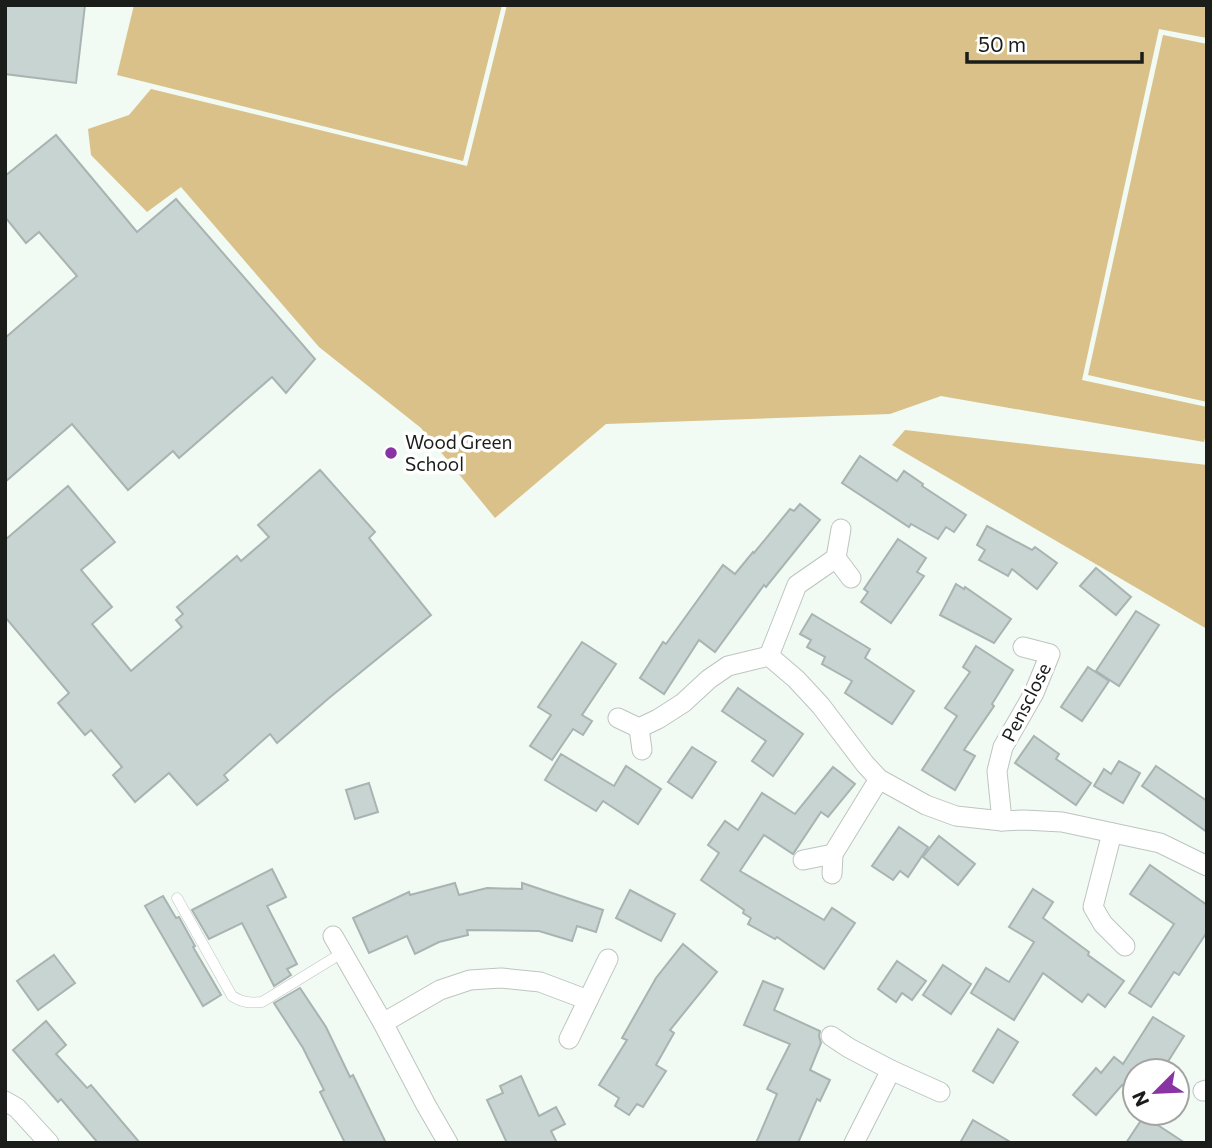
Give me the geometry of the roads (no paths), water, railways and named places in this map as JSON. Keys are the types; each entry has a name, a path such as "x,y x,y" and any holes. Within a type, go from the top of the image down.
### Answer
{"street":[{"path":"769,656 797,585 836,558 842,529"},
{"path":"836,558 850,578"},
{"name":"Pensclose","path":"1002,821 998,772 1003,747 1034,693 1050,654 1023,648"},
{"path":"639,728 683,703 728,666 769,656"},
{"path":"769,656 796,679 821,706 879,779 926,806 956,816 1002,821 1062,822 1160,843 1207,866"},
{"path":"618,718 639,728"},
{"path":"639,728 642,750"},
{"path":"803,860 832,864 879,779"},
{"path":"1112,833 1093,906 1103,924 1125,946"},
{"path":"337,945 448,1143"},
{"path":"569,1039 608,959"},
{"path":"383,1023 440,990 470,980 501,978 540,982 588,1000"},
{"path":"831,1036 891,1070 940,1092"},
{"path":"854,1143 891,1070"},
{"path":"5,1101 17,1108 49,1143"}],"lane":[{"path":"177,898 232,996 241,1002 262,1002 337,945"}],"place":[{"name":"Wood Green School","path":"391,453"}]}
